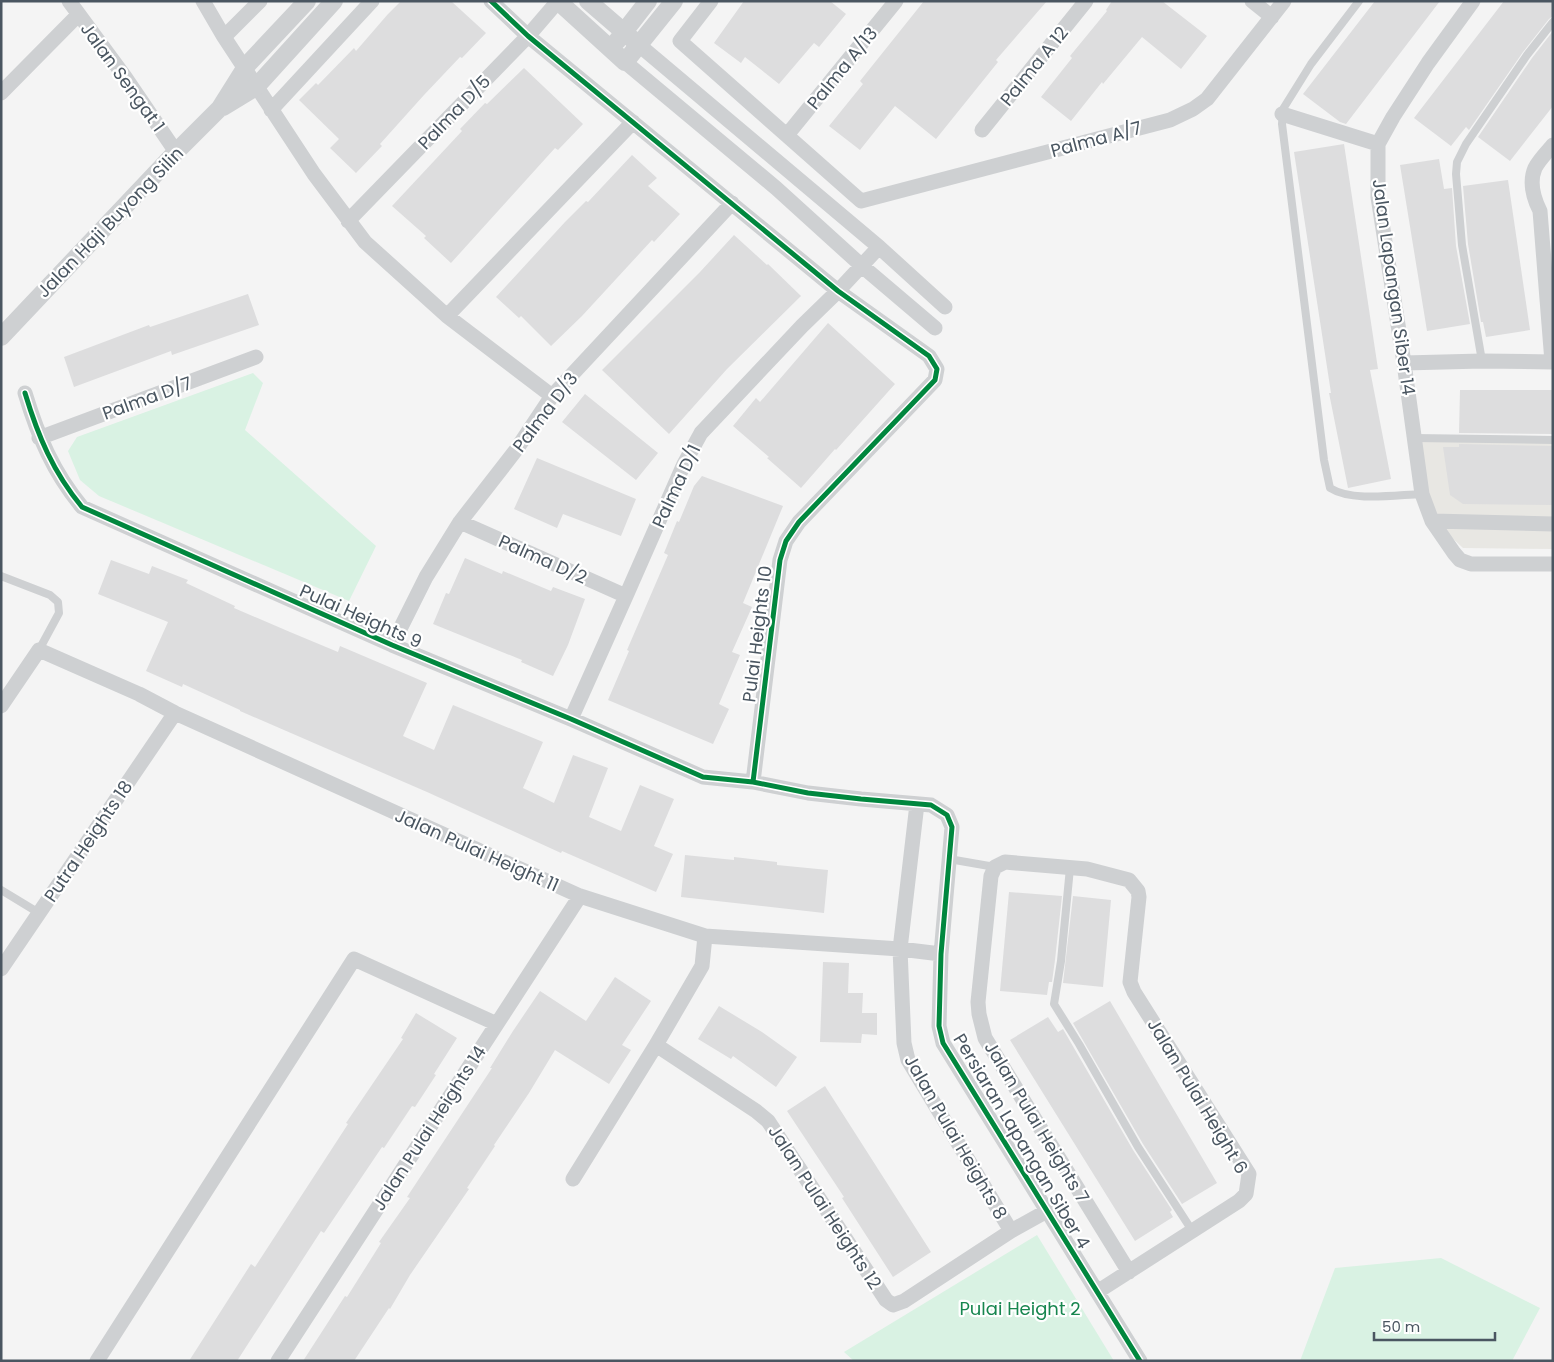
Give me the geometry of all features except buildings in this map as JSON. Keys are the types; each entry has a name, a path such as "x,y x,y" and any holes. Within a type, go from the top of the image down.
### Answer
{"street":[{"name":"Jalan Sengat 1","path":"69,1 126,77 176,152"},
{"path":"202,1 256,88 348,221 372,248 447,316 552,396"},
{"path":"224,37 260,1"},
{"path":"220,108 244,69 308,1"},
{"path":"220,108 256,88 334,1"},
{"path":"271,110 372,1"},
{"path":"490,1 528,36 838,291"},
{"path":"558,1 625,62 776,188 862,266 936,328"},
{"name":"Palma D/5","path":"348,221 528,36 558,1"},
{"path":"588,1 878,247 945,307"},
{"path":"610,48 648,1"},
{"path":"625,62 674,1"},
{"path":"711,1 680,42 787,135"},
{"name":"Palma A/13","path":"787,135 896,1"},
{"name":"Palma A 12","path":"982,130 1086,1"},
{"path":"1252,1 1272,17"},
{"name":"Palma A/7","path":"787,135 861,201 1170,120 1193,110 1207,99 1284,1"},
{"name":"Jalan Lapangan Siber 14","path":"1474,1 1428,63 1378,144 1378,197 1422,494 1432,521 1460,560 1471,564 1553,564"},
{"path":"1,92 78,15"},
{"name":"Jalan Haji Buyong Silin","path":"1,337 220,108"},
{"path":"1282,114 1378,144"},
{"path":"447,316 633,122"},
{"path":"1404,363 1552,362 1546,212 1534,197 1533,181 1535,168 1553,145"},
{"name":"Palma D/3","path":"392,645 426,577 460,522 516,450 552,396 732,203"},
{"name":"Palma D/1","path":"571,718 684,464 701,434 878,247"},
{"name":"Pulai Heights 10","path":"753,782 780,560 786,541 799,522 936,380 937,369 929,356 838,291"},
{"name":"Palma D/7","path":"39,438 256,358"},
{"name":"Pulai Heights 9","path":"25,393 39,438 66,487 82,507 392,645 571,718 703,777 753,782 808,793 861,800 917,804"},
{"path":"1432,521 1553,524"},
{"name":"Palma D/2","path":"460,522 626,596"},
{"path":"1,706 39,650"},
{"name":"Jalan Pulai Height 11","path":"39,650 580,896 705,936 900,949 941,954"},
{"name":"Putra Heights 18","path":"1,969 175,712"},
{"name":"Persiaran Lapangan Siber 4","path":"917,804 931,805 947,815 952,827 941,954 940,1026 943,1043 1140,1361"},
{"name":"Jalan Pulai Heights 8","path":"917,804 900,949 904,1044 908,1060 1011,1230"},
{"path":"995,867 1005,862 1011,862 1070,868"},
{"name":"Jalan Pulai Heights 7","path":"995,867 991,876 989,891 978,1002 985,1038 1128,1272"},
{"name":"Jalan Pulai Height 6","path":"1070,868 1088,869 1129,880 1134,885 1139,897 1130,982 1134,992 1249,1174 1246,1194 1240,1202 1097,1292"},
{"name":"Jalan Pulai Heights 14","path":"278,1361 580,896"},
{"path":"573,1179 656,1045 702,966 705,936"},
{"path":"97,1361 354,959 497,1024"},
{"name":"Jalan Pulai Heights 12","path":"656,1045 756,1111 768,1121 886,1300 893,1306"},
{"name":"Jalan Pulai Heights 8","path":"893,1306 904,1301 1011,1230 1047,1211"}],"lane":[{"path":"1359,1 1311,64 1283,109 1282,114 1324,460 1330,488 1338,493 1360,496 1422,494"},
{"path":"1482,361 1462,245 1456,174 1457,162 1466,144 1527,55 1553,22"},
{"path":"1414,438 1553,440"},
{"path":"1,576 50,595 58,602 59,613 39,650"},
{"path":"949,859 995,867"},
{"path":"1070,868 1061,961 1054,1004 1138,1147 1193,1232"},
{"path":"1,890 39,914"}],"shaded area":[{"path":"1416,438 1553,441 1553,549 1463,548 1434,521"}],"green space":[{"path":"253,373 263,383 245,430 376,546 349,601 99,496 80,480 68,451 77,437"},
{"name":"Pulai Height 2","path":"1037,1235 1114,1361 854,1361 844,1352"},
{"path":"1441,1258 1540,1308 1512,1361 1300,1361 1335,1268"}],"cycle path":[{"path":"491,1 528,36 838,291 929,356 937,369 935,380 799,522 786,541 780,560 753,782"},
{"path":"25,393 35,424 48,453 63,480 82,507 392,645 571,719 703,777 753,782 808,793 931,805 947,815 952,827 941,954 939,1026 943,1043 1140,1361"}]}
